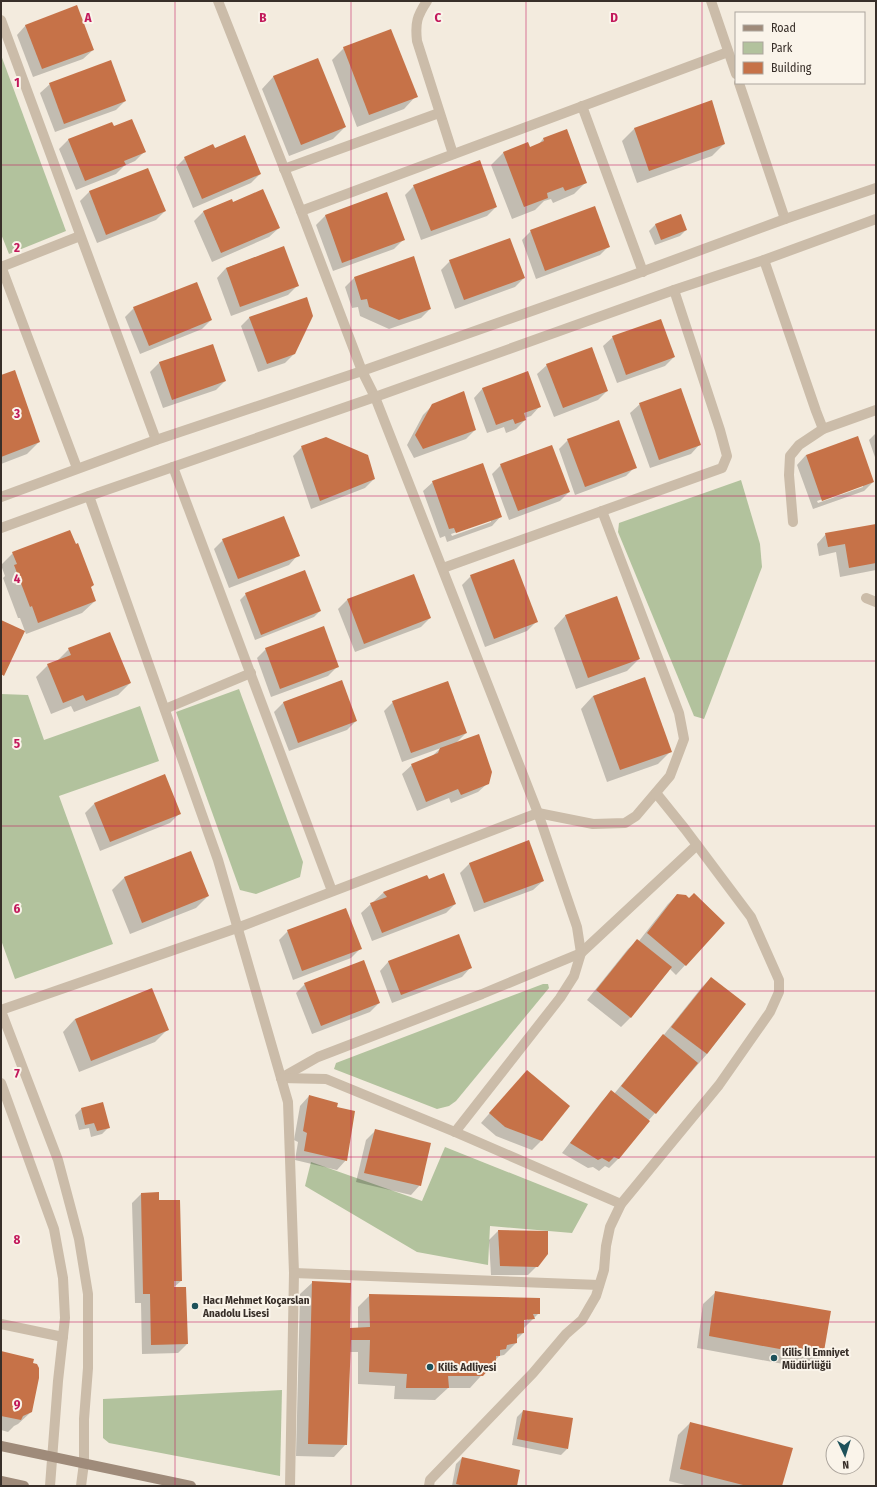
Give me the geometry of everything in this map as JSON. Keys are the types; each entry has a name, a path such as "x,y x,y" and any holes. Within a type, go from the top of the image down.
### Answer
{"main road":[{"path":"1,1446 191,1486"},
{"path":"1,1481 24,1486"}],"street":[{"path":"218,1 362,371 375,397 538,813 577,927 581,953 574,976 560,998 455,1132"},
{"path":"427,1 417,18 417,41 453,154"},
{"path":"711,1 735,71"},
{"path":"1,20 156,440"},
{"path":"301,211 728,52"},
{"path":"739,84 785,219"},
{"path":"582,106 643,272"},
{"path":"284,169 439,113"},
{"path":"1,497 156,440 362,371 643,272 785,219 876,188"},
{"path":"1,528 674,290 764,260 876,219"},
{"path":"77,468 1,266 80,236"},
{"path":"764,260 823,429"},
{"path":"443,568 722,468 727,456 720,430 674,290"},
{"path":"793,522 789,476 790,456 799,445 823,429 876,410"},
{"path":"173,467 332,891"},
{"path":"89,496 218,860 288,1102 294,1273 290,1486"},
{"path":"81,1486 84,1463 84,1419 88,1368 88,1294 78,1239 58,1160 1,1010 238,928 538,813 593,824 625,823 636,816 670,776 684,739 679,713 602,511"},
{"path":"165,709 251,673"},
{"path":"429,1486 430,1480 533,1373 566,1334 582,1320 596,1296 604,1270 606,1246 610,1226 621,1204 719,1085 770,1012 779,992 779,980 751,918 656,792"},
{"path":"281,1078 318,1058 482,994 581,953 697,845"},
{"path":"281,1078 326,1079 455,1132 621,1204"},
{"path":"1,1083 54,1229 63,1278 65,1318 58,1381 50,1486"},
{"path":"294,1273 599,1285"},
{"path":"1,1324 63,1337"}],"green space":[{"path":"1,55 66,231 9,254 1,234"},
{"path":"741,480 760,544 762,567 704,719 694,716 618,532 619,523"},
{"path":"239,689 303,862 300,877 256,894 240,890 176,712"},
{"path":"1,694 28,695 44,740 140,706 159,761 59,796 113,944 15,979 1,940"},
{"path":"543,984 548,984 549,988 456,1101 449,1106 437,1109 334,1069 336,1063"},
{"path":"445,1147 588,1204 572,1233 490,1226 488,1265 417,1252 305,1186 311,1162 422,1201"},
{"path":"282,1390 280,1476 109,1443 103,1438 103,1399"}],"building":[{"path":"77,5 94,50 42,69 25,25"},
{"path":"391,29 418,97 369,115 343,47"},
{"path":"318,58 346,127 301,145 273,76"},
{"path":"111,60 126,101 64,124 49,83"},
{"path":"712,100 725,144 649,171 634,128"},
{"path":"132,119 146,152 124,161 126,165 85,181 68,139 112,122 114,126"},
{"path":"567,129 587,183 565,191 563,187 547,193 548,198 524,207 503,152 528,142 530,147 544,141 543,138"},
{"path":"245,135 261,174 202,199 184,157 213,144 215,148"},
{"path":"480,160 497,207 431,231 413,185"},
{"path":"148,168 166,211 106,235 89,191"},
{"path":"263,189 280,228 221,253 203,211 232,199 233,202"},
{"path":"387,192 405,240 342,263 325,215"},
{"path":"595,206 610,247 545,271 530,230"},
{"path":"681,214 687,230 661,240 655,224"},
{"path":"510,238 525,278 464,300 449,260"},
{"path":"284,246 299,286 240,307 226,268"},
{"path":"414,256 431,309 399,320 369,307 367,299 361,300 354,277"},
{"path":"197,282 212,320 149,346 133,307"},
{"path":"307,297 313,316 295,354 267,364 249,317"},
{"path":"661,319 675,357 626,375 612,336"},
{"path":"213,344 226,381 172,400 159,362"},
{"path":"592,347 608,391 563,408 546,364"},
{"path":"15,370 40,442 1,457 1,375"},
{"path":"528,371 541,407 524,413 526,420 515,424 513,419 496,425 482,388"},
{"path":"681,388 701,445 659,460 639,403"},
{"path":"464,391 476,430 423,449 415,435 432,404"},
{"path":"619,420 637,468 585,487 567,439"},
{"path":"858,436 874,482 822,501 806,455"},
{"path":"326,437 368,455 375,479 320,501 301,446"},
{"path":"552,445 570,492 518,511 500,464"},
{"path":"483,463 502,517 456,533 454,528 449,529 432,481"},
{"path":"284,516 300,556 238,579 222,539"},
{"path":"876,524 876,563 849,568 845,544 828,547 825,533"},
{"path":"70,530 76,544 78,543 94,585 91,587 96,601 38,623 32,606 30,607 14,565 17,564 12,552"},
{"path":"514,559 538,622 494,639 470,575"},
{"path":"305,570 321,611 261,635 245,593"},
{"path":"414,574 431,618 364,644 347,599"},
{"path":"617,596 640,659 588,678 565,615"},
{"path":"1,620 25,631 4,676 1,674"},
{"path":"324,626 339,667 280,689 265,648"},
{"path":"110,632 131,683 86,701 83,695 63,703 47,664 71,655 68,648"},
{"path":"645,677 672,752 620,770 593,696"},
{"path":"342,680 357,721 298,743 283,702"},
{"path":"448,681 467,733 411,753 392,701"},
{"path":"479,734 492,772 489,784 461,795 458,789 426,802 411,764 438,753 440,748"},
{"path":"165,774 181,814 110,842 94,803"},
{"path":"529,840 544,881 484,903 469,863"},
{"path":"191,851 209,896 142,923 124,877"},
{"path":"444,873 456,904 382,933 370,903 387,897 383,892 427,875 429,879"},
{"path":"694,893 725,923 686,966 647,933 677,894 686,895 689,898"},
{"path":"346,908 362,949 302,971 287,930"},
{"path":"459,934 472,968 401,995 388,961"},
{"path":"637,939 672,967 631,1018 596,990"},
{"path":"364,960 380,1003 321,1026 304,983"},
{"path":"711,977 746,1004 707,1054 671,1027"},
{"path":"152,988 169,1030 91,1061 75,1019"},
{"path":"663,1034 698,1063 656,1114 621,1086"},
{"path":"527,1070 570,1106 542,1141 505,1127 489,1113"},
{"path":"611,1090 650,1121 619,1159 614,1157 609,1162 602,1158 598,1160 570,1143"},
{"path":"309,1095 338,1103 337,1107 355,1111 347,1161 304,1151 307,1133 303,1131"},
{"path":"103,1102 110,1128 97,1131 94,1123 85,1125 81,1108"},
{"path":"375,1129 431,1143 421,1186 364,1173"},
{"path":"159,1192 159,1200 180,1200 182,1281 174,1281 174,1287 186,1287 188,1344 151,1345 150,1294 143,1294 141,1193"},
{"path":"498,1230 548,1231 548,1254 538,1267 500,1266"},
{"name":"Kilis Adliyesi","path":"312,1281 351,1283 350,1328 370,1327 369,1294 540,1298 540,1314 533,1314 535,1319 524,1320 524,1333 517,1334 517,1343 507,1345 506,1349 500,1350 500,1356 496,1356 496,1361 483,1376 448,1376 449,1388 406,1388 407,1374 369,1372 370,1340 351,1340 347,1445 308,1444"},
{"path":"715,1291 831,1311 823,1357 709,1336"},
{"path":"1,1351 34,1359 33,1363 37,1364 39,1368 39,1378 32,1412 23,1416 21,1420 1,1416"},
{"path":"523,1410 573,1418 568,1449 517,1439"},
{"path":"690,1422 793,1448 782,1486 747,1486 680,1469"},
{"path":"462,1457 520,1470 517,1486 465,1486 456,1484"}],"place":[{"name":"Hacı Mehmet Koçarslan Anadolu Lisesi","path":"195,1306"},
{"name":"Kilis İl Emniyet Müdürlüğü","path":"774,1358"},
{"name":"Kilis Adliyesi","path":"430,1367"}]}
